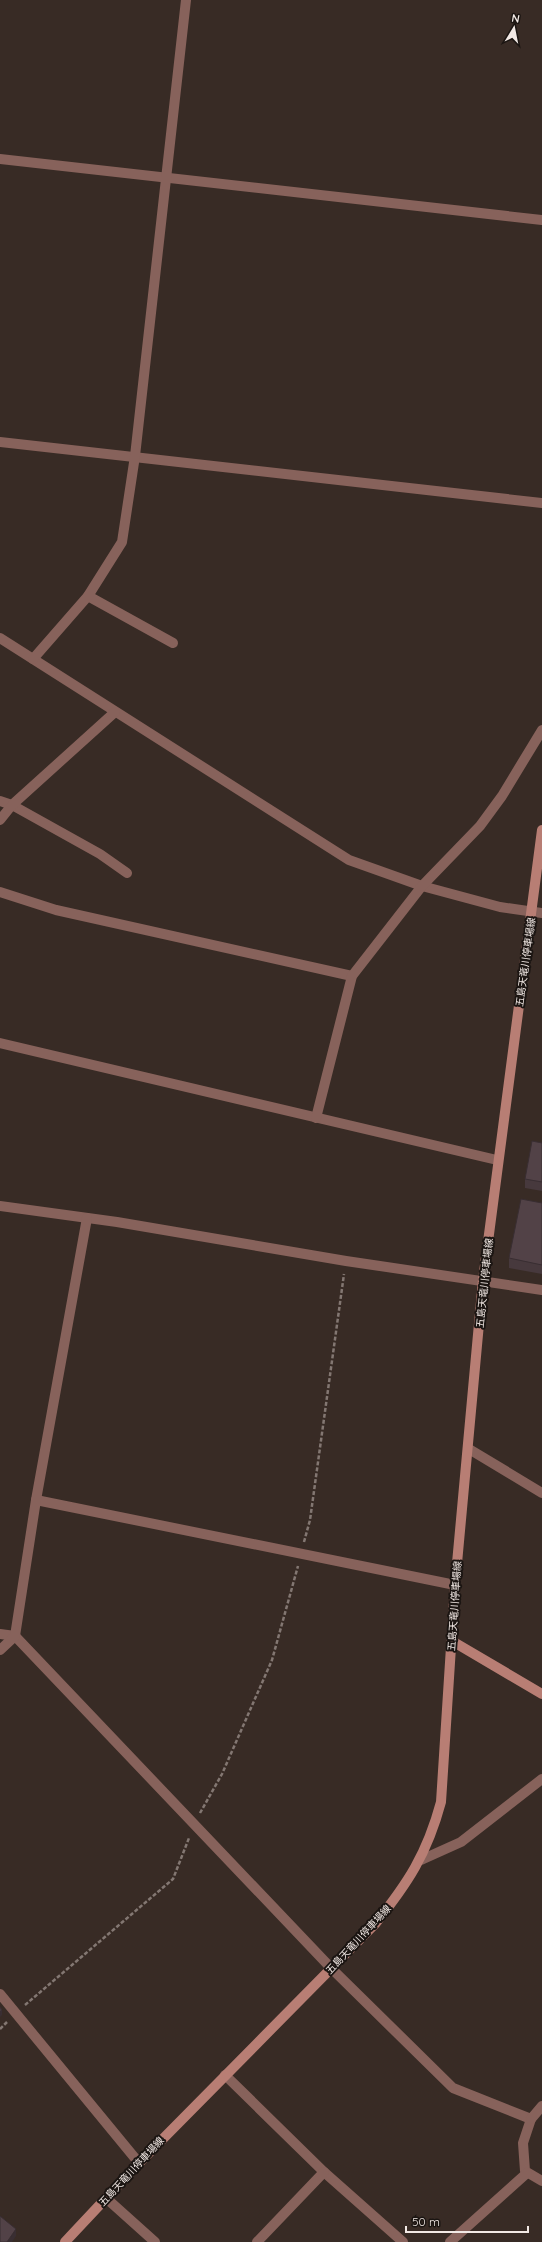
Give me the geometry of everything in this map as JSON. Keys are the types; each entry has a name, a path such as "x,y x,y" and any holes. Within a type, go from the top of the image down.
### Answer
{"main road":[{"name":"五島天竜川停車場線","path":"65,2242 139,2163 375,1924 401,1892 421,1860 433,1832 441,1802 455,1585 469,1449 483,1280 497,1160 537,912 542,830"},
{"path":"452,1640 542,1694"}],"street":[{"path":"33,659 88,596 122,542 135,456 186,0"},
{"path":"0,159 542,220"},
{"path":"0,442 542,503"},
{"path":"88,596 173,643"},
{"path":"0,638 349,860 422,886 500,907 537,912"},
{"path":"0,820 12,805 115,712"},
{"path":"316,1118 352,976 422,886 480,826 502,796 542,730"},
{"path":"0,801 12,805 100,854 127,873"},
{"path":"0,892 56,910 352,976"},
{"path":"0,1043 497,1160"},
{"path":"0,1206 87,1218 346,1261 483,1280 542,1290"},
{"path":"0,1650 15,1636 36,1500 87,1218"},
{"path":"469,1449 542,1493"},
{"path":"36,1500 455,1585"},
{"path":"0,1634 15,1636 331,1968 454,2088 531,2119"},
{"path":"421,1860 461,1842 542,1779"},
{"path":"0,1994 139,2163"},
{"path":"225,2075 324,2172 403,2242"},
{"path":"542,2106 531,2119 523,2143 525,2171 542,2183"},
{"path":"257,2242 324,2172"},
{"path":"450,2242 527,2173"},
{"path":"106,2198 155,2242"}],"path":[{"path":"17,2013 173,1879 194,1823 222,1774 272,1660 310,1520 346,1261"}],"building":[{"path":"532,1141 542,1143 542,1182 525,1179"},
{"path":"521,1199 542,1203 542,1265 509,1258"},
{"path":"0,2216 16,2229 7,2242 0,2242"}]}
